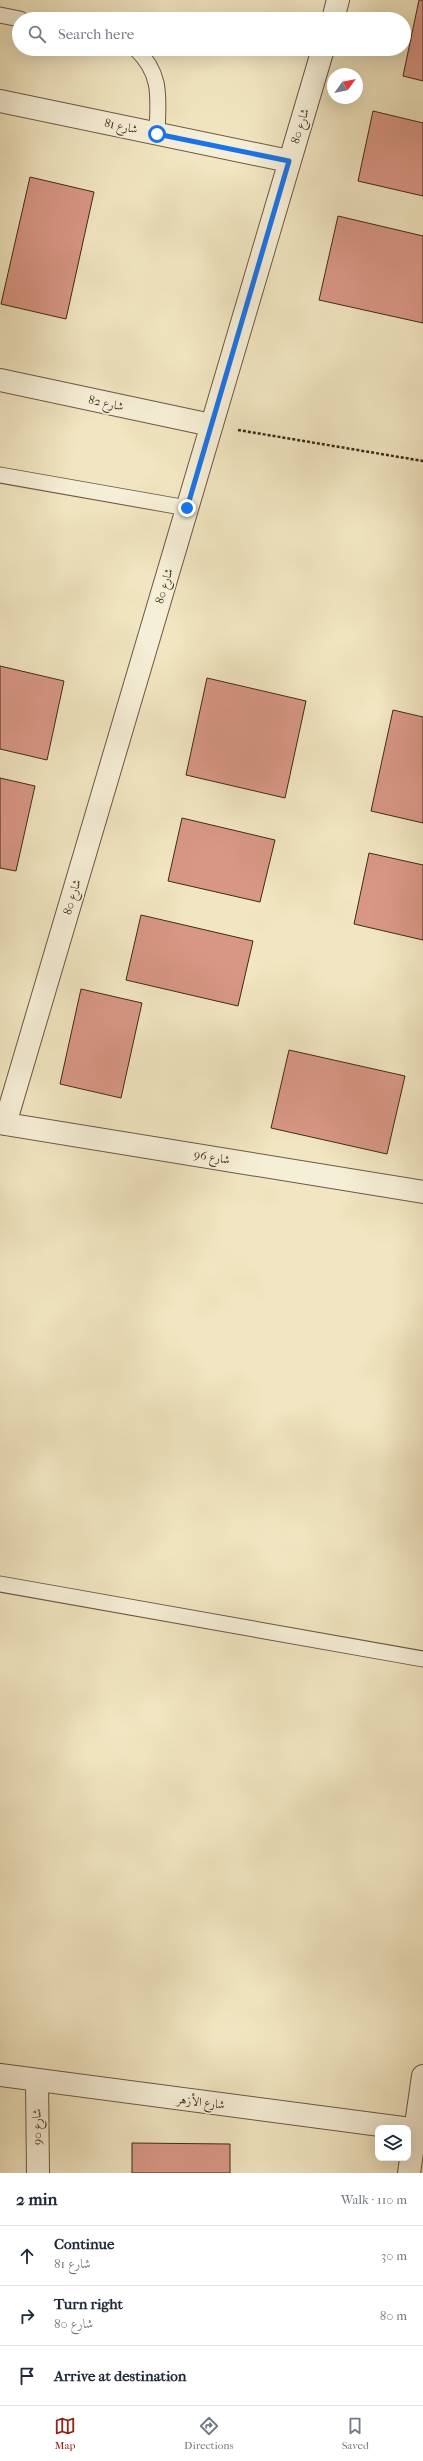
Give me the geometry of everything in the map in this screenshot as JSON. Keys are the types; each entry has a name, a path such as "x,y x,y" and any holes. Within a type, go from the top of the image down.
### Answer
{"street":[{"path":"335,12 338,0"},
{"name":"شارع 80","path":"3,1123 289,161 322,56"},
{"name":"شارع 81","path":"0,101 289,161"},
{"name":"شارع 82","path":"0,380 211,425"},
{"name":"شارع 96","path":"3,1123 423,1192"},
{"name":"شارع الأزهر","path":"0,2075 379,2125"},
{"path":"410,2125 423,2076"},
{"name":"شارع 90","path":"37,2080 38,2173"},
{"path":"409,2161 409,2173"}],"lane":[{"path":"0,15 12,17"},
{"path":"142,56 151,66 156,78 157,134"},
{"path":"0,475 187,508"},
{"path":"0,1584 423,1659"}],"path":[{"path":"211,425 423,461"}],"building":[{"path":"419,0 423,0 423,81 403,76 407,56 411,56 411,38"},
{"path":"373,111 423,123 423,196 358,181"},
{"path":"30,177 94,192 66,319 1,304"},
{"path":"338,216 423,236 423,323 319,300"},
{"path":"0,666 64,681 47,760 0,749"},
{"path":"207,678 306,701 285,798 186,775"},
{"path":"393,710 423,717 423,823 371,811"},
{"path":"0,778 35,786 16,871 0,868"},
{"path":"182,818 275,840 260,902 168,881"},
{"path":"369,853 423,865 423,940 354,924"},
{"path":"141,915 253,941 238,1006 126,980"},
{"path":"81,989 142,1003 121,1098 60,1084"},
{"path":"289,1050 405,1076 387,1154 271,1128"},
{"path":"132,2143 230,2144 230,2173 132,2173"}],"route":[{"path":"157,134 289,161 187,508"}]}
